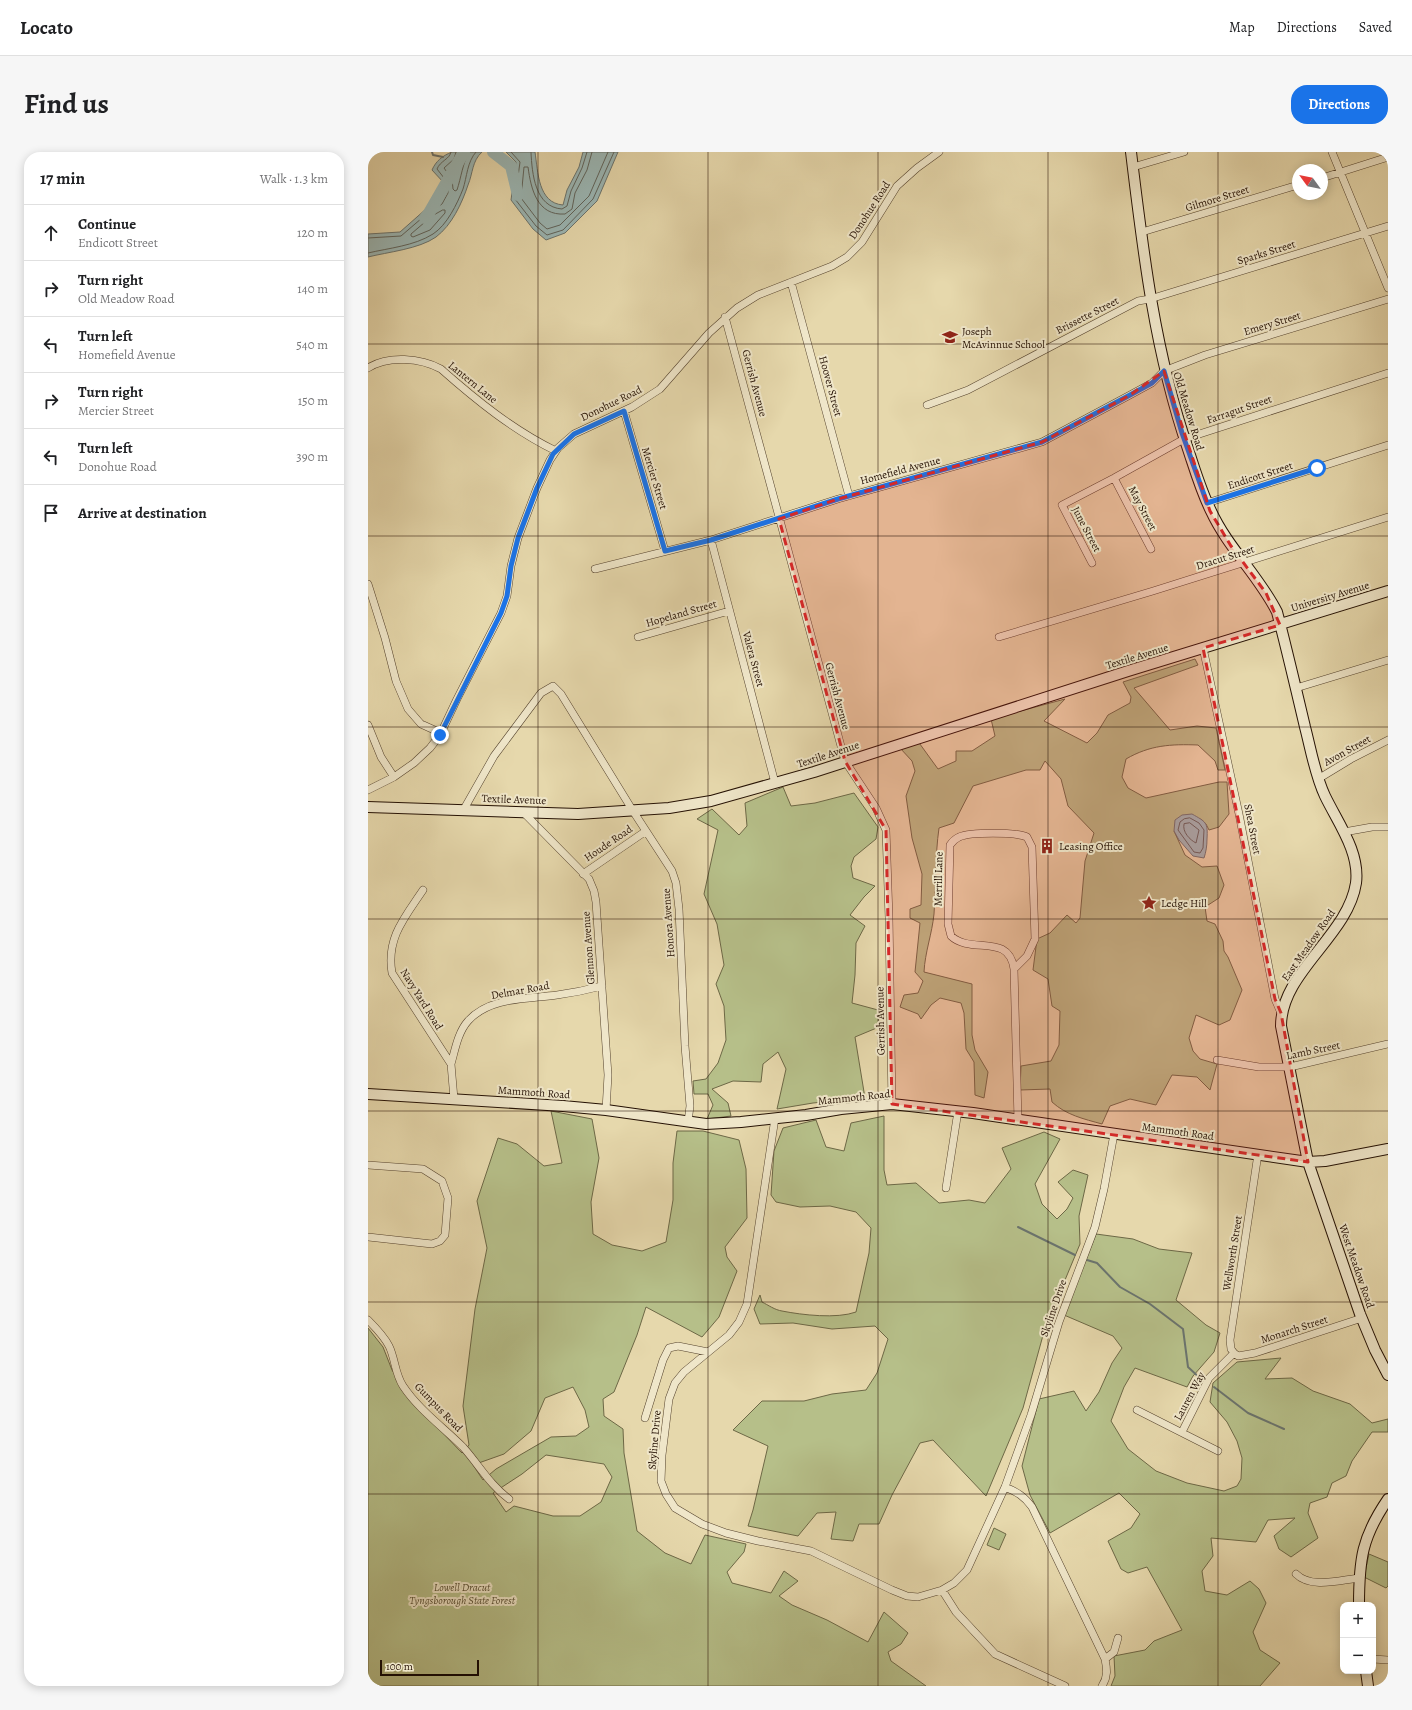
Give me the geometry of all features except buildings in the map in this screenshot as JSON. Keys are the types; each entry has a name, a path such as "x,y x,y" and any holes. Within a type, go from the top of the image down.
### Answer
{"main road":[{"name":"Old Meadow Road","path":"1131,152 1150,299 1164,371 1184,439 1207,503 1220,530 1266,592 1277,612 1288,655"},
{"name":"University Avenue","path":"1280,625 1388,591"},
{"name":"Textile Avenue","path":"368,806 578,814 669,808 711,801 775,783 1280,625"},
{"name":"East Meadow Road","path":"1288,655 1318,779 1344,832 1355,861 1356,884 1344,914 1300,975 1281,1013 1281,1026 1308,1162"},
{"name":"Mammoth Road","path":"368,1094 606,1110 688,1122 727,1124 806,1115 842,1108 892,1104 1018,1120 1308,1162 1325,1161 1388,1149"},
{"name":"West Meadow Road","path":"1308,1162 1362,1318 1375,1350 1388,1375"},
{"path":"1359,1602 1359,1578 1363,1551 1368,1534 1388,1499"},
{"path":"1366,1674 1368,1686"}],"street":[{"name":"Donohue Road","path":"368,790 394,777 424,754 435,743 441,733 501,613 507,596 512,562 518,538 537,488 556,450 574,434 638,404 660,389 709,333 725,317 737,308 758,295 832,266 852,253 866,236 897,186 917,168 939,152"},
{"path":"1133,167 1184,152"},
{"path":"1332,152 1364,233 1388,288"},
{"path":"1328,176 1388,157"},
{"name":"Gilmore Street","path":"1142,232 1292,187"},
{"name":"Sparks Street","path":"1150,299 1388,226"},
{"name":"Hoover Street","path":"791,282 849,496"},
{"name":"Brissette Street","path":"927,405 968,390 1138,301 1150,299"},
{"name":"Emery Street","path":"1164,371 1205,356 1388,300"},
{"name":"Gerrish Avenue","path":"725,317 845,761 876,808 886,830 892,1104"},
{"name":"Lantern Lane","path":"368,368 378,364 404,359 425,362 433,365 441,369 508,423 529,437 556,450"},
{"name":"Homefield Avenue","path":"595,569 711,540 849,496 1042,442 1152,383 1164,371"},
{"name":"Farragut Street","path":"1062,505 1184,439 1388,374"},
{"name":"Mercier Street","path":"624,411 665,551"},
{"name":"Endicott Street","path":"1207,503 1388,445"},
{"name":"May Street","path":"1114,478 1152,549"},
{"name":"June Street","path":"1062,505 1092,563"},
{"name":"Dracut Street","path":"999,637 1245,563 1388,517"},
{"name":"Valera Street","path":"711,540 775,783"},
{"path":"368,584 383,631 396,681 408,708 421,724 441,733"},
{"name":"Hopeland Street","path":"638,637 729,611"},
{"name":"Shea Street","path":"1203,648 1239,814 1275,999 1281,1013"},
{"path":"1296,688 1388,660"},
{"name":"Honora Avenue","path":"464,809 494,756 541,693 553,686 561,694 672,871 678,893 685,1046 690,1106 688,1122"},
{"path":"368,725 381,757 394,777"},
{"name":"Avon Street","path":"1318,779 1351,759 1388,740"},
{"name":"Glennon Avenue","path":"524,812 582,874 589,879 594,891 608,1075 606,1110"},
{"path":"1344,832 1372,827 1388,827"},
{"name":"Houde Road","path":"582,874 646,831"},
{"name":"Merrill Lane","path":"1014,969 1027,956 1035,939 1033,853 1030,842 1027,837 1017,834 970,834 959,837 950,845 948,924 951,936 958,941 996,947 1004,950 1010,956 1014,969 1018,1120"},
{"name":"Navy Yard Road","path":"423,890 394,936 391,948 390,965 392,973 451,1064 454,1099"},
{"name":"Delmar Road","path":"451,1064 461,1032 467,1022 479,1011 494,1004 563,994 602,986"},
{"name":"Lamb Street","path":"1217,1060 1259,1067 1290,1067 1388,1044"},
{"path":"946,1188 958,1112"},
{"name":"Skyline Drive","path":"775,1118 747,1304 739,1322 729,1335 684,1372 675,1383 669,1399 662,1455 662,1481 666,1494 674,1508 702,1524 726,1533 758,1541 811,1551 892,1590 907,1596 918,1597 942,1590 954,1583 967,1570 1005,1487 1031,1415 1058,1322 1095,1227 1104,1189 1114,1134"},
{"name":"Wellworth Street","path":"1234,1353 1231,1349 1230,1340 1258,1154"},
{"path":"368,1165 423,1169 442,1181 448,1198 445,1235 440,1241 432,1244 368,1237"},
{"name":"Monarch Street","path":"1234,1353 1238,1356 1255,1353 1362,1318"},
{"name":"Gumpus Road","path":"368,1320 380,1332 390,1346 395,1368 402,1385 415,1401 480,1467 486,1478 509,1499"},
{"path":"645,1418 666,1351 673,1346 678,1346 708,1352"},
{"name":"Lauren Way","path":"1182,1432 1209,1378 1234,1353"},
{"name":"Lauren Way","path":"1137,1410 1218,1451"},
{"path":"1005,1487 1025,1497 1032,1507 1105,1659 1107,1669 1106,1681 1102,1686"},
{"path":"1296,1574 1305,1582 1318,1583 1359,1578"},
{"path":"942,1590 956,1612 994,1654 1065,1686"},
{"path":"1105,1659 1114,1652 1118,1638"},
{"path":"1376,1659 1388,1660"}],"highlighted area":[{"path":"1164,371 1210,511 1231,546 1266,593 1280,625 1203,648 1275,999 1281,1013 1308,1162 892,1104 886,830 845,761 779,519 838,499 1042,442 1130,395"}],"green space":[{"path":"1195,659 1198,665 1134,688 1170,730 1197,726 1216,728 1225,770 1218,770 1215,761 1198,745 1170,745 1152,748 1126,759 1122,777 1128,788 1146,798 1219,782 1227,782 1229,814 1219,827 1209,830 1201,819 1174,831 1185,855 1202,867 1217,866 1224,885 1219,898 1205,907 1207,921 1215,924 1223,941 1224,951 1242,990 1230,1020 1219,1025 1196,1015 1189,1038 1193,1051 1200,1059 1217,1064 1210,1090 1197,1077 1172,1075 1156,1105 1130,1099 1110,1106 1102,1124 1076,1116 1057,1106 1052,1102 1050,1089 1020,1090 1021,1066 1051,1061 1059,1045 1060,1011 1052,1006 1048,979 1033,970 1037,939 1050,933 1067,915 1076,923 1080,918 1085,861 1094,833 1068,806 1061,779 1045,761 1040,770 1026,770 973,786 954,823 939,828 934,914 924,972 972,984 972,1035 975,1050 988,1072 984,1098 975,1095 974,1062 966,1049 964,1013 961,1003 940,998 931,1005 921,1019 918,1014 900,1007 904,995 918,993 923,981 915,972 920,923 910,918 910,909 921,905 922,874 912,838 906,796 915,771 912,761 900,748 917,740 938,769 956,761 956,751 972,751 995,736 991,719 1065,699 1044,721 1087,743 1097,733 1108,715 1130,703 1131,697 1123,682"},
{"path":"783,787 791,806 815,803 854,793 878,827 876,839 854,857 851,866 853,878 875,886 850,915 865,926 856,943 852,1003 878,1010 879,1027 855,1037 865,1098 813,1103 777,1109 786,1069 778,1052 763,1064 761,1082 733,1081 712,1089 728,1103 731,1116 707,1119 713,1105 708,1094 694,1094 693,1081 706,1079 718,1063 726,1040 724,1006 716,984 724,965 717,924 704,894 718,830 697,819 712,809 739,835 747,826 745,803"},
{"name":"Lowell Dracut Tyngsborough State Forest","path":"551,1111 592,1119 599,1158 591,1202 593,1234 612,1245 642,1251 666,1242 673,1200 673,1163 677,1131 703,1131 739,1140 746,1169 747,1218 725,1247 727,1257 737,1271 719,1317 702,1337 646,1307 637,1335 614,1392 603,1399 604,1416 623,1429 624,1453 637,1531 665,1553 691,1564 705,1535 746,1544 744,1552 727,1572 732,1583 771,1593 784,1571 798,1581 779,1596 792,1605 827,1620 868,1642 884,1612 908,1633 901,1644 888,1652 891,1661 926,1686 368,1686 368,1328 383,1347 392,1370 413,1402 462,1453 469,1445 463,1406 475,1309 487,1248 477,1201 498,1138 517,1144 544,1166 562,1163","holes":["573,1387 585,1410 589,1427 576,1436 551,1437 496,1469 483,1480 473,1465 504,1454 531,1431 545,1398","546,1455 604,1464 612,1477 601,1502 580,1516 553,1516 514,1506 506,1512 493,1493 522,1474"]},
{"path":"884,1116 884,1170 887,1185 916,1183 939,1203 969,1200 985,1203 1011,1169 1002,1148 1044,1132 1060,1139 1035,1184 1042,1204 1057,1219 1067,1209 1073,1198 1058,1182 1073,1170 1088,1175 1079,1216 1080,1244 1045,1328 1023,1408 986,1496 933,1440 920,1443 892,1495 879,1524 859,1524 853,1541 831,1539 836,1512 817,1513 798,1536 748,1526 768,1446 733,1430 762,1401 804,1401 832,1394 866,1390 877,1373 888,1339 875,1326 832,1329 793,1323 760,1324 754,1309 760,1295 762,1302 777,1310 809,1315 830,1316 856,1312 869,1253 871,1228 856,1212 830,1206 800,1207 776,1202 771,1195 774,1151 783,1128 816,1120 826,1147 844,1151 851,1123"},
{"path":"1096,1234 1133,1239 1159,1249 1192,1253 1176,1300 1206,1325 1220,1333 1214,1352 1193,1376 1187,1387 1135,1368 1124,1387 1111,1421 1128,1449 1156,1471 1187,1483 1224,1491 1237,1486 1241,1479 1242,1458 1237,1441 1227,1422 1210,1402 1213,1383 1237,1362 1281,1358 1265,1379 1292,1378 1313,1391 1350,1404 1372,1423 1388,1419 1388,1432 1372,1432 1352,1461 1346,1476 1332,1483 1327,1497 1310,1503 1308,1513 1318,1538 1291,1557 1279,1549 1274,1536 1295,1518 1268,1520 1256,1542 1211,1538 1213,1556 1202,1571 1205,1591 1227,1595 1250,1581 1259,1589 1266,1603 1253,1632 1260,1650 1280,1663 1260,1686 1111,1686 1115,1676 1114,1656 1145,1650 1154,1641 1182,1630 1147,1567 1128,1573 1121,1569 1108,1541 1131,1528 1140,1514 1119,1493 1050,1533 1030,1495 1022,1466 1039,1399 1074,1391 1086,1411 1099,1392 1112,1363 1122,1348 1113,1336 1064,1315"},
{"path":"994,1528 1006,1534 999,1550 987,1545"},
{"path":"1369,1554 1388,1562 1388,1586 1386,1588 1364,1577"}],"water":[{"path":"452,152 482,152 474,163 466,192 452,220 442,232 429,241 403,250 368,257 368,234 400,232 426,209 440,201 445,192 444,183 432,170 440,159"},
{"path":"506,152 535,152 539,177 544,193 548,199 563,205 567,190 579,167 583,152 618,152 597,201 565,233 546,240 533,229 511,200 516,162"},
{"path":"1192,814 1203,821 1206,826 1207,844 1204,858 1193,856 1179,840 1174,831 1175,820 1182,815"}],"waterway":[{"path":"432,152 433,155 443,157"},
{"path":"425,218 464,152"},
{"path":"493,152 511,166 518,195"},
{"path":"1018,1227 1075,1255"},
{"path":"1087,1260 1097,1263 1120,1287 1150,1304 1183,1329 1188,1367 1202,1380"},
{"path":"1214,1387 1248,1413 1284,1429"}],"place":[{"name":"Joseph McAvinnue School","path":"950,337"},
{"name":"Leasing Office","path":"1047,846"},
{"name":"Ledge Hill","path":"1149,903"}],"route":[{"path":"440,735 457,698 501,613 507,596 511,566 518,538 537,488 553,454 565,441 582,429 624,411 665,551 695,545 838,499 1042,442 1152,383 1164,371 1182,433 1207,503 1317,468"}]}
